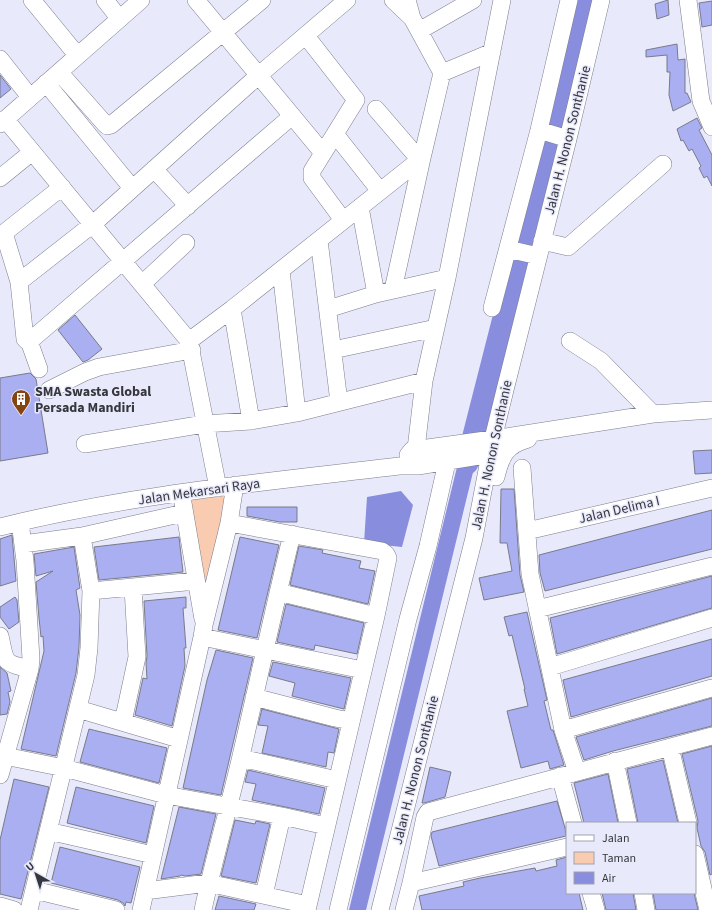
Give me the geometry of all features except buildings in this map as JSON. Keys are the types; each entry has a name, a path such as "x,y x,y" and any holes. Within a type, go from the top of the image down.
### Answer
{"street":[{"path":"32,0 77,55"},
{"path":"105,0 119,18"},
{"path":"141,0 3,121 32,152 93,224 191,346 204,424 218,488"},
{"path":"196,0 323,153"},
{"path":"59,72 107,126 111,125 262,0"},
{"path":"19,282 93,224 259,75 347,0"},
{"path":"393,0 416,25"},
{"path":"393,290 420,158 442,73 416,25 407,0"},
{"path":"416,25 474,0"},
{"path":"418,449 424,381 447,278 502,0"},
{"path":"492,308 510,249 540,130 569,0"},
{"name":"Jalan H. Nonon Sonthanie","path":"380,910 474,538 488,447 565,137 601,0"},
{"path":"688,0 701,101 712,127"},
{"path":"306,36 356,100 312,171 312,178 343,220"},
{"path":"442,73 492,52"},
{"path":"0,59 30,97"},
{"path":"46,83 132,188"},
{"path":"376,109 420,158"},
{"path":"29,341 124,262 292,116"},
{"path":"540,130 565,137"},
{"path":"335,134 380,191"},
{"path":"0,178 32,152"},
{"path":"48,390 99,367 191,346 232,309 420,158"},
{"path":"510,249 537,250 568,247 663,164"},
{"path":"154,169 188,206"},
{"path":"39,369 29,341 25,339 19,282 4,233 62,187"},
{"path":"360,207 376,294"},
{"path":"318,240 339,402"},
{"path":"142,284 186,243"},
{"path":"281,270 297,412"},
{"path":"328,309 376,294 447,278"},
{"path":"232,309 251,421"},
{"path":"333,350 436,328"},
{"path":"570,341 600,361 653,414"},
{"path":"85,444 204,424 251,421 297,412 424,381"},
{"path":"399,466 412,450 488,447 548,430 653,414 712,410"},
{"path":"474,538 489,506 500,460 507,450 518,442 539,437 548,430"},
{"name":"Jalan Mekarsari Raya","path":"0,527 75,510 235,485 446,462 488,447"},
{"path":"338,910 408,619 428,546 446,462"},
{"path":"522,468 530,574 563,730 577,772"},
{"path":"141,910 203,631 229,523 235,485"},
{"name":"Jalan Delima I","path":"527,531 712,488"},
{"path":"181,493 203,631"},
{"path":"23,544 82,536 184,513"},
{"path":"0,775 2,756 30,670 32,652 20,522"},
{"path":"145,891 208,883 264,895 308,907 336,780 376,616 388,558 386,554 292,534 229,523"},
{"path":"203,910 208,883 241,758 292,534"},
{"path":"29,910 86,675 89,648 91,591 82,536"},
{"path":"537,608 712,566"},
{"path":"91,591 196,581"},
{"path":"123,722 137,657 132,588"},
{"path":"278,592 376,616"},
{"path":"550,667 712,618"},
{"path":"203,631 265,651 363,670"},
{"path":"0,636 8,662 12,665 30,670"},
{"path":"563,730 712,688"},
{"path":"254,697 351,721"},
{"path":"78,709 179,739"},
{"path":"404,910 425,817 428,812 712,736"},
{"path":"670,747 688,822"},
{"path":"2,756 64,768 166,795 282,816 326,826"},
{"path":"241,758 336,780"},
{"path":"615,761 628,822"},
{"path":"560,776 573,822"},
{"path":"264,895 282,816"},
{"path":"48,830 153,855"},
{"path":"411,883 566,847"},
{"path":"696,858 708,910"},
{"path":"34,890 116,910"},
{"path":"591,894 596,910"},
{"path":"643,894 646,910"},
{"path":"0,906 14,910"}],"green space":[{"path":"235,485 204,625 181,493"}],"water":[{"path":"475,464 366,910 349,910 457,467"},
{"path":"401,491 413,505 402,547 364,543 367,497"}],"waterway":[{"path":"467,463 585,0"}],"place":[{"name":"SMA Swasta Global Persada Mandiri","path":"21,416"}]}
